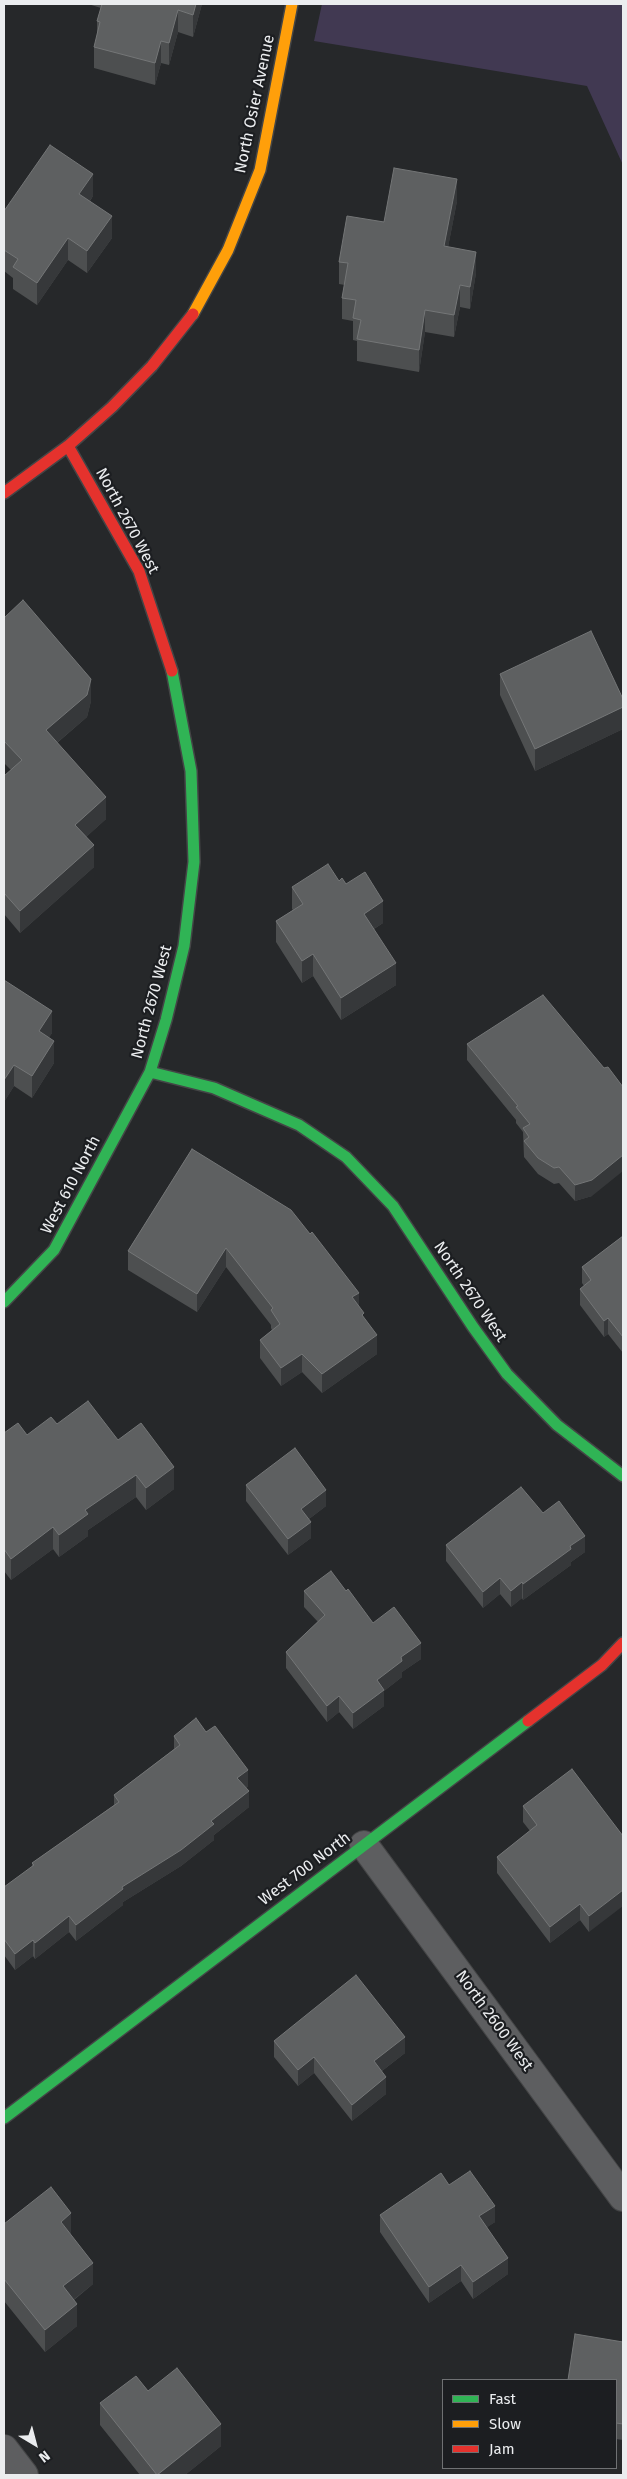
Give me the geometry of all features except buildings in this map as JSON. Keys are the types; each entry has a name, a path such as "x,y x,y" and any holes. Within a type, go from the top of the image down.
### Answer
{"street":[{"name":"North Osier Avenue","path":"4,493 68,446 112,407 152,366 194,312 228,250 260,170 292,4"},
{"name":"North 2670 West","path":"68,446 139,571 171,667 191,772 194,862 184,946 166,1020 150,1072 214,1088 299,1125 346,1156 393,1206 473,1327 507,1374 557,1425 623,1476"},
{"name":"West 610 North","path":"4,1302 54,1250 150,1072"},
{"name":"West 700 North","path":"4,2118 602,1665 623,1644"},
{"name":"North 2600 West","path":"364,1845 623,2198"},
{"path":"4,2448 24,2475"}],"shaded area":[{"path":"322,4 623,4 623,165 587,86 314,41"}],"traffic: fast":[{"path":"4,1302 54,1250 150,1072 166,1020 184,946 194,862 191,771 172,671"},
{"path":"150,1072 214,1088 299,1125 346,1157 393,1206 473,1327 507,1374 557,1425 623,1476"},
{"path":"4,2118 528,1721"}],"traffic: slow":[{"path":"193,314 228,250 260,170 292,4"}],"traffic: jam":[{"path":"4,493 68,446 112,407 152,366 193,314"},
{"path":"68,446 139,571 172,671"},
{"path":"528,1721 602,1665 623,1643"}]}
